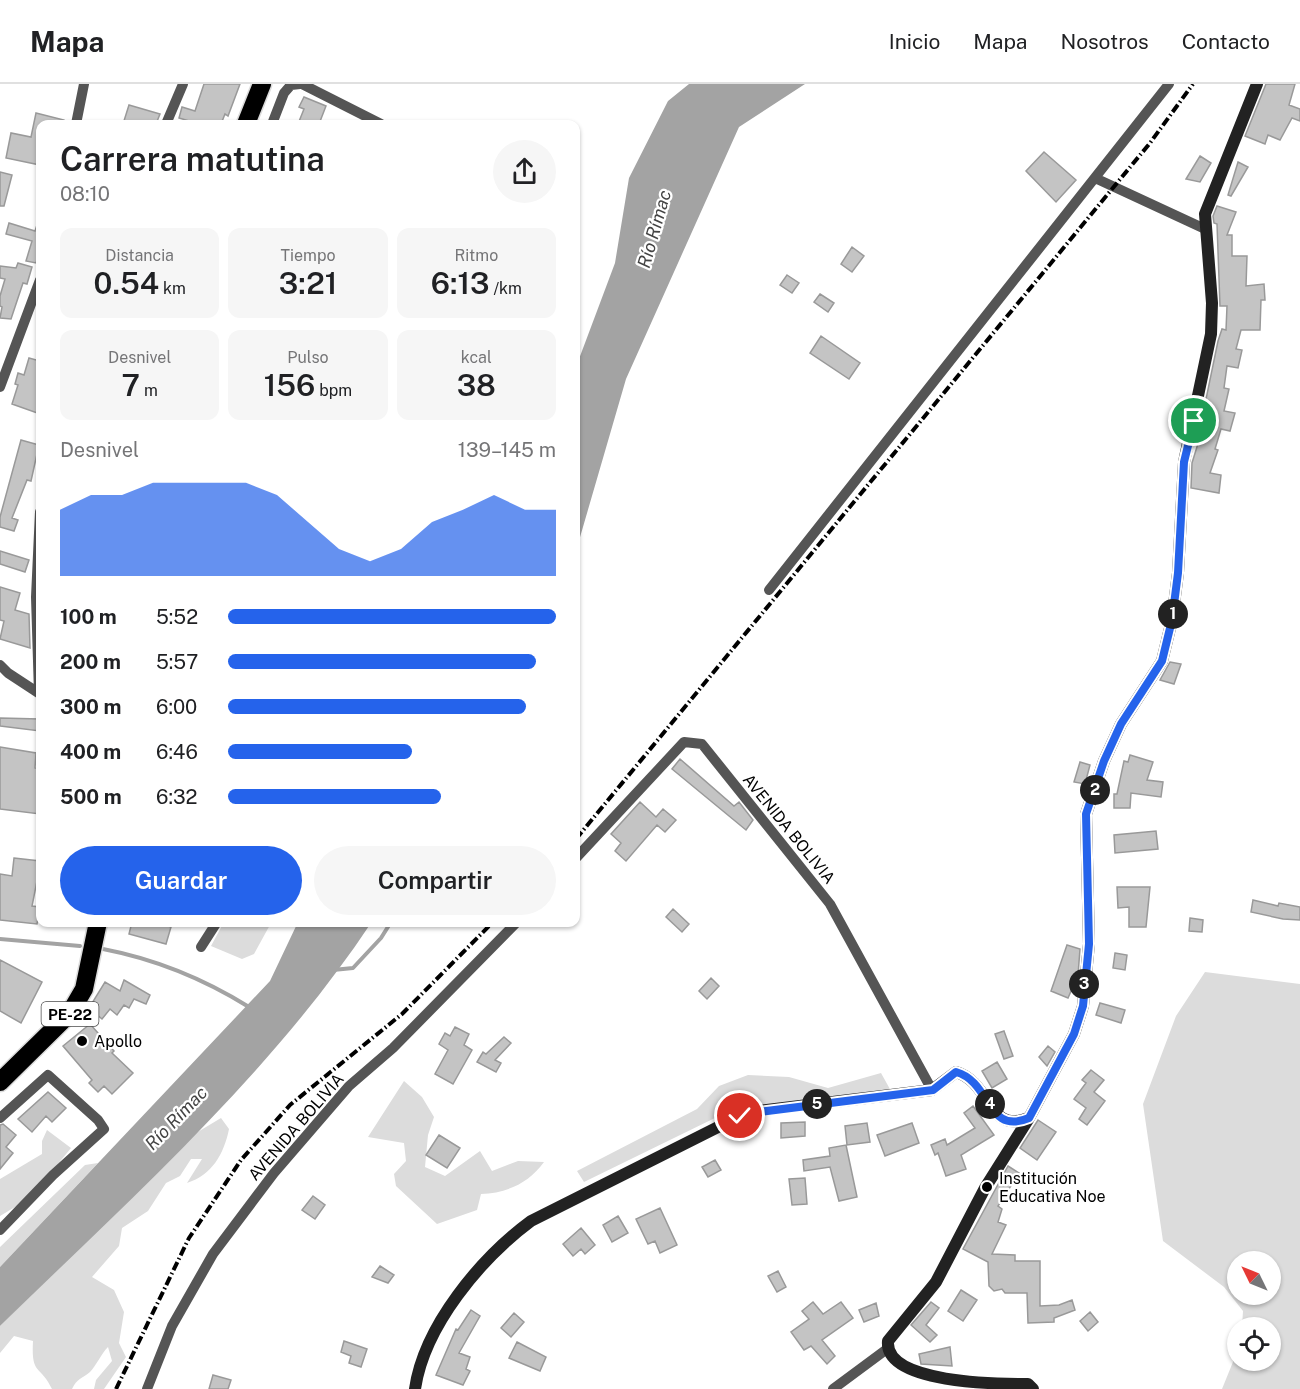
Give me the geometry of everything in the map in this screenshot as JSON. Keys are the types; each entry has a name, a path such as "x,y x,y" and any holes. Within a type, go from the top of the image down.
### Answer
{"highway":[{"path":"247,120 258,85"},
{"name":"PE-22","path":"0,1082 70,1014 84,989 97,927"}],"street":[{"path":"77,120 84,84"},
{"path":"168,120 183,84"},
{"path":"274,120 284,93 291,85 301,84 373,120"},
{"path":"769,590 1168,84"},
{"path":"1033,1389 1029,1384 938,1377 908,1370 891,1357 887,1349 888,1341 936,1282 985,1188 1029,1118 1074,1034 1083,1006 1089,944 1086,814 1104,761 1121,724 1162,661 1172,620 1178,573 1184,462 1211,334 1212,303 1205,214 1257,84"},
{"path":"1095,178 1205,229"},
{"path":"0,387 36,291"},
{"path":"0,665 36,690"},
{"name":"AVENIDA BOLIVIA","path":"580,854 684,742 702,744 830,904 933,1090"},
{"path":"201,947 214,927"},
{"name":"AVENIDA BOLIVIA","path":"147,1389 172,1326 213,1254 274,1173 349,1086 393,1048 512,927"},
{"path":"415,1389 417,1370 432,1333 487,1261 507,1239 531,1221 740,1116 933,1090 956,1072 973,1080 1002,1120 1015,1123 1029,1118"},
{"path":"0,1118 48,1075 98,1120 104,1129 53,1175 0,1230"},
{"path":"833,1389 887,1349"}],"shaded area":[{"path":"221,927 269,927 254,954 242,959 211,946"},
{"path":"1205,972 1300,984 1300,1389 1222,1389 1229,1371 1281,1371 1281,1317 1243,1317 1243,1311 1238,1305 1281,1305 1281,1251 1227,1251 1227,1291 1163,1241 1143,1104 1176,1016"},
{"path":"881,1073 891,1091 748,1108 719,1116 584,1182 577,1171 697,1109 719,1086 748,1075 789,1077 828,1088"},
{"path":"404,1081 422,1097 434,1117 428,1135 425,1167 445,1176 480,1151 492,1171 518,1161 544,1162 531,1176 517,1186 500,1192 481,1194 477,1210 437,1224 396,1186 394,1174 406,1161 404,1143 368,1137"},
{"path":"221,1118 229,1129 224,1147 216,1162 203,1175 187,1183 202,1159 191,1159 180,1176 166,1183 148,1211 122,1228 119,1246 92,1277 114,1290 124,1312 119,1343 126,1357 104,1389 94,1389 96,1380 112,1361 108,1347 92,1369 72,1389 52,1389 33,1360 33,1341 14,1336 0,1353 0,1326 196,1133"},
{"path":"47,1130 71,1148 30,1198 0,1216 0,1179 42,1154 42,1141"},
{"path":"98,1163 0,1267 0,1247 85,1165"}],"water":[{"name":"Río Rímac","path":"689,84 805,84 739,127 626,379 580,537 580,356 615,263 629,178 668,101"},
{"name":"Río Rímac","path":"296,927 368,927 331,979 244,1084 148,1183 0,1326 0,1267 270,981"}],"building":[{"path":"204,84 240,84 228,116 225,114 223,120 179,118 182,107 195,111"},
{"path":"1266,84 1295,84 1289,105 1300,109 1300,121 1292,118 1280,140 1268,135 1265,144 1245,136"},
{"path":"304,97 326,106 321,120 300,120 304,109 299,107"},
{"path":"129,105 160,114 158,120 124,120"},
{"path":"36,113 64,120 36,120 36,164 6,158 11,133 31,137"},
{"path":"1044,152 1076,180 1056,202 1026,171"},
{"path":"1200,156 1211,163 1200,182 1186,179"},
{"path":"1238,162 1248,167 1231,196 1228,195"},
{"path":"0,172 12,175 4,206 0,206"},
{"path":"1217,206 1236,212 1227,235 1232,235 1232,256 1247,256 1246,286 1264,284 1265,300 1261,300 1260,330 1241,330 1236,349 1242,350 1238,368 1227,366 1224,388 1229,389 1224,411 1235,413 1230,431 1221,429 1215,449 1218,450 1210,473 1221,475 1219,493 1191,488 1192,463 1201,434 1199,433 1218,341 1222,329 1226,330 1227,306 1220,306 1217,224 1214,223 1213,216"},
{"path":"9,223 35,231 36,228 36,263 26,261 32,241 6,234"},
{"path":"852,247 864,256 852,272 841,264"},
{"path":"18,263 32,267 27,284 23,283 11,319 0,318 2,307 0,296 5,279 0,278 0,266 16,268"},
{"path":"787,275 799,283 792,293 780,285"},
{"path":"820,294 834,303 828,312 814,302"},
{"path":"821,336 860,363 849,379 810,353"},
{"path":"29,358 36,360 36,413 12,404 18,385 15,384 18,373 24,375"},
{"path":"21,440 36,444 36,458 31,481 27,480 12,518 18,520 14,531 0,527 0,517"},
{"path":"0,551 29,560 25,572 0,564"},
{"path":"0,587 20,593 15,610 29,614 30,648 0,639 4,621 0,620"},
{"path":"1170,662 1181,664 1174,684 1160,680"},
{"path":"0,718 36,719 36,730 0,726"},
{"path":"0,747 36,753 36,814 0,809"},
{"path":"1130,755 1153,762 1147,780 1163,782 1161,797 1131,793 1130,808 1114,808 1114,794 1117,794 1124,761 1128,762"},
{"path":"680,759 734,806 739,802 753,820 746,830 672,769"},
{"path":"1080,762 1090,765 1085,784 1074,782"},
{"path":"640,802 656,817 663,809 676,820 665,832 657,825 626,861 615,851 621,843 611,834"},
{"path":"1156,831 1158,849 1115,853 1114,835"},
{"path":"14,858 36,861 36,886 32,906 36,906 36,924 0,920 0,874 12,876"},
{"path":"1117,887 1150,887 1146,927 1129,927 1129,907 1118,908"},
{"path":"1253,900 1278,906 1279,903 1300,907 1300,920 1251,912"},
{"path":"673,909 689,924 682,932 666,917"},
{"path":"1190,918 1203,920 1202,932 1189,931"},
{"path":"131,927 171,927 166,944 129,934"},
{"path":"1067,945 1080,949 1078,975 1068,998 1051,991"},
{"path":"1115,953 1127,955 1125,970 1113,968"},
{"path":"0,960 42,982 21,1023 0,1011"},
{"path":"711,978 719,986 707,999 699,991"},
{"path":"124,980 150,995 146,1004 134,999 129,1008 124,1005 117,1015 110,1009 102,1019 89,1008 105,982 120,991"},
{"path":"1100,1003 1125,1010 1121,1023 1096,1015"},
{"path":"90,1024 114,1051 112,1053 133,1073 112,1094 104,1086 98,1092 89,1083 92,1080 63,1046"},
{"path":"455,1027 469,1034 464,1045 472,1050 453,1084 435,1074 448,1050 439,1044 445,1033 450,1036"},
{"path":"1004,1031 1013,1056 1004,1059 995,1034"},
{"path":"504,1037 511,1043 495,1060 501,1063 496,1072 477,1062 483,1052 486,1054"},
{"path":"1048,1046 1055,1052 1047,1066 1039,1057"},
{"path":"997,1062 1007,1079 992,1088 982,1071"},
{"path":"1091,1070 1104,1080 1094,1092 1105,1101 1087,1125 1079,1119 1086,1108 1074,1099 1086,1083 1082,1080"},
{"path":"48,1092 66,1108 52,1122 46,1116 32,1132 18,1119"},
{"path":"973,1106 994,1135 961,1155 966,1169 946,1176 938,1153 935,1155 931,1145 945,1139 947,1145 975,1128 964,1113"},
{"path":"1038,1120 1056,1132 1037,1160 1020,1148"},
{"path":"805,1122 805,1136 781,1138 781,1123"},
{"path":"867,1123 870,1142 847,1145 845,1126"},
{"path":"912,1123 919,1143 885,1156 877,1135"},
{"path":"3,1124 16,1135 6,1147 13,1153 0,1169 0,1125"},
{"path":"439,1135 460,1148 447,1168 426,1155"},
{"path":"846,1145 857,1197 839,1201 830,1167 804,1171 803,1160 830,1156 829,1148"},
{"path":"715,1160 721,1170 708,1177 702,1167"},
{"path":"1008,1166 1019,1173 998,1206 1002,1209 998,1222 1006,1225 992,1254 1015,1255 1015,1261 1040,1261 1040,1306 1059,1305 1072,1300 1075,1310 1054,1318 1054,1322 1028,1323 1027,1293 1005,1293 1002,1289 994,1291 989,1286 988,1262 963,1249"},
{"path":"805,1178 807,1204 792,1205 789,1179"},
{"path":"313,1196 325,1205 315,1219 302,1210"},
{"path":"660,1208 677,1245 660,1253 655,1241 648,1244 636,1219"},
{"path":"618,1216 628,1233 612,1242 603,1225"},
{"path":"581,1228 595,1245 585,1254 581,1249 573,1256 563,1244"},
{"path":"380,1266 394,1275 388,1283 372,1277"},
{"path":"778,1271 786,1287 777,1292 768,1276"},
{"path":"961,1290 977,1300 963,1321 948,1311"},
{"path":"813,1302 823,1314 841,1302 853,1318 822,1340 835,1356 827,1364 811,1346 804,1350 791,1332 809,1319 802,1311"},
{"path":"931,1302 939,1308 926,1325 937,1335 930,1342 911,1325"},
{"path":"876,1303 879,1316 864,1322 859,1310"},
{"path":"471,1310 480,1316 459,1353 470,1357 466,1369 470,1371 463,1385 436,1375 456,1329 458,1330"},
{"path":"1090,1312 1098,1322 1088,1331 1080,1321"},
{"path":"514,1313 524,1322 511,1337 501,1328"},
{"path":"344,1341 367,1349 361,1367 349,1363 351,1356 341,1352"},
{"path":"517,1342 546,1357 540,1371 509,1358"},
{"path":"950,1347 952,1366 921,1364 919,1354"},
{"path":"213,1375 231,1380 228,1389 209,1389"}],"waterway":[{"path":"333,970 353,968 381,938 388,927"},
{"path":"0,939 80,946"},
{"path":"103,949 141,958 179,971 249,1007"}],"railway":[{"path":"580,834 1150,143 1193,84"},
{"path":"116,1389 189,1238 241,1160 290,1105 402,1014 488,927"}],"place":[{"name":"Apollo","path":"82,1041"},
{"name":"Institución Educativa Noe","path":"987,1187"}],"route":[{"path":"740,1116 933,1090 956,1072 973,1080 1002,1120 1015,1123 1029,1118 1074,1034 1083,1006 1089,944 1086,814 1104,761 1121,724 1131,705 1162,661 1172,620 1178,573 1184,462 1194,421"}]}
